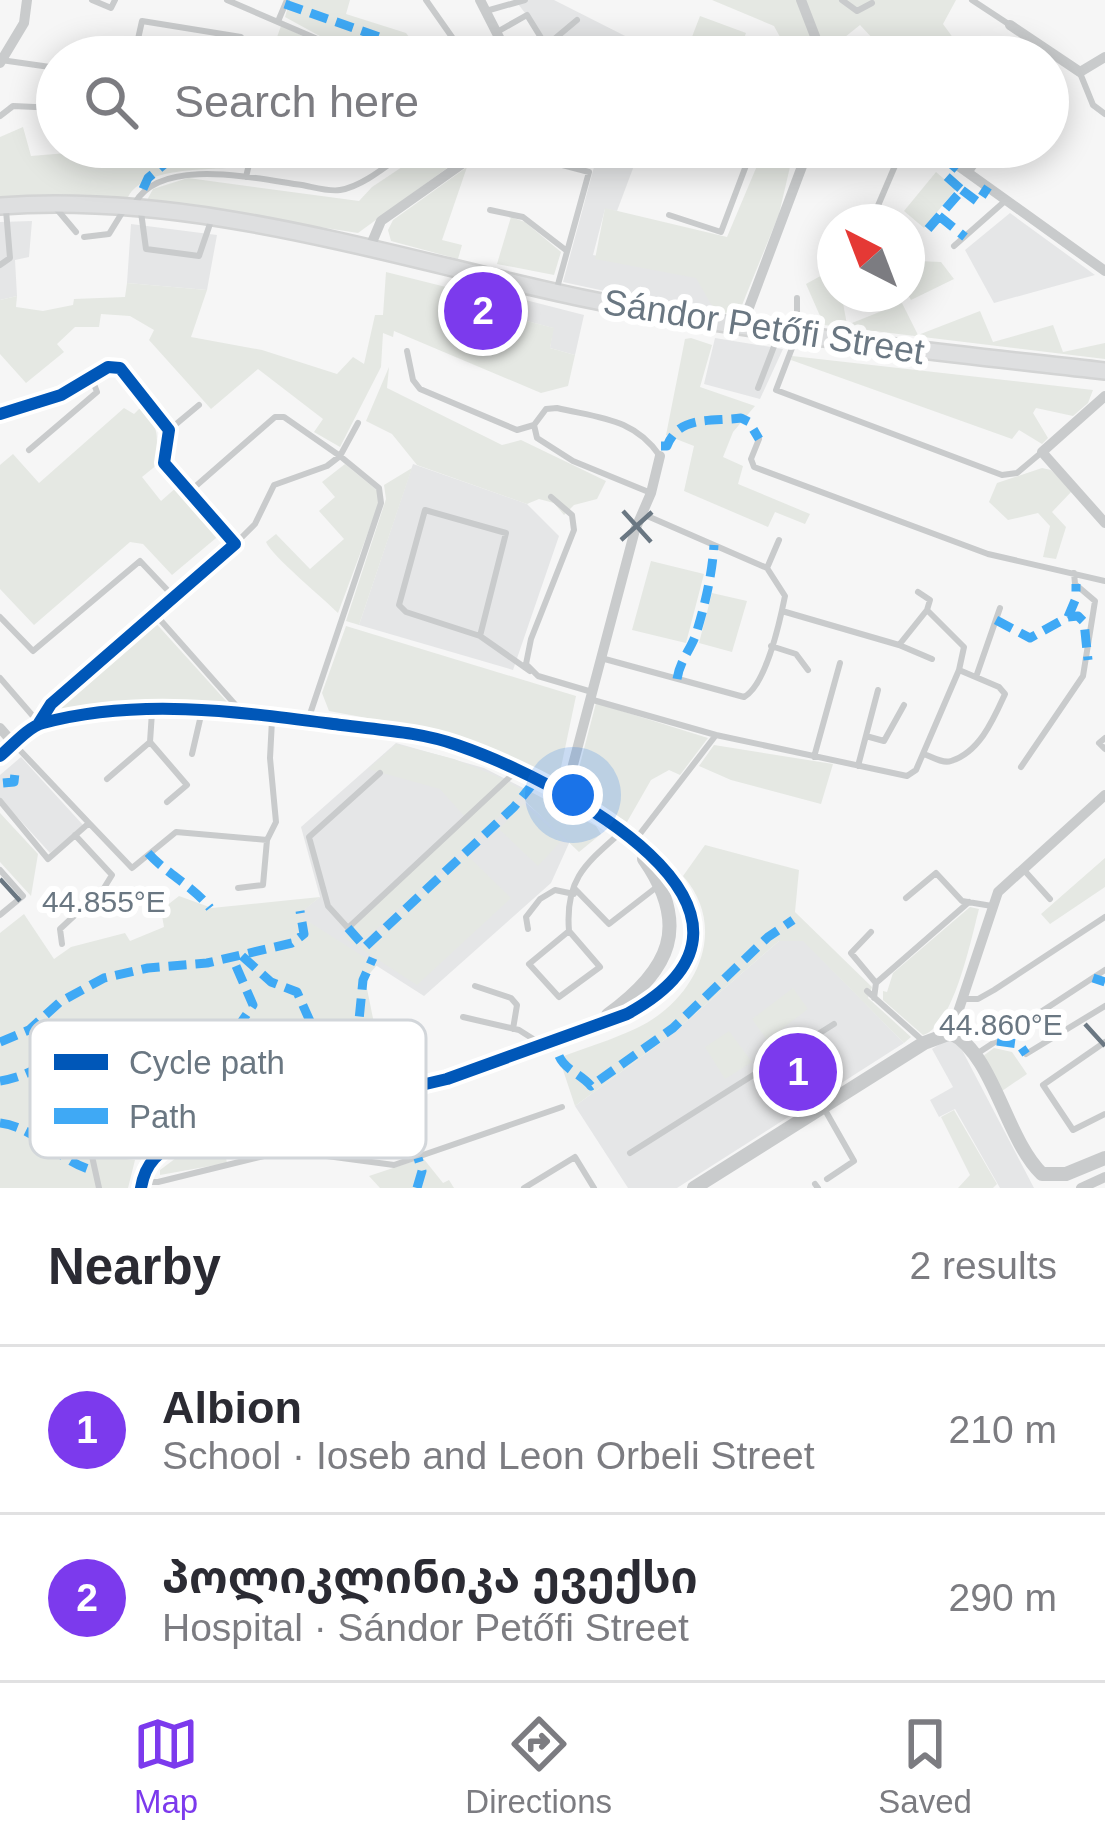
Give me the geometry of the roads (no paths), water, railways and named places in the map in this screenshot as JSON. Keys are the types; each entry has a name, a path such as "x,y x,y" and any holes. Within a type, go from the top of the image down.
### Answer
{"main road":[{"name":"Sándor Petőfi Street","path":"3,206 133,208 212,218 370,247 556,291 788,334 1105,371"}],"street":[{"path":"1,61 24,23 28,0"},
{"path":"801,0 815,36"},
{"path":"483,5 499,36"},
{"path":"1010,25 1027,36"},
{"path":"1069,64 1080,71 1105,57"},
{"path":"370,247 381,221 456,168"},
{"path":"742,326 801,168"},
{"path":"962,168 1105,271"},
{"path":"0,414 61,395 108,367 120,368 169,430 164,463 235,544 51,704 39,723 0,756"},
{"path":"1103,402 1042,452 1105,523"},
{"path":"565,795 660,456"},
{"path":"39,723 153,708 273,716 408,733 454,744 565,795 627,837 665,871 690,904 695,929 692,955 678,979 654,999 593,1026 426,1082"},
{"path":"0,728 14,744"},
{"path":"951,1033 998,892 1105,795"},
{"path":"593,1026 646,982 664,960 670,922 660,884 627,837"},
{"path":"951,1033 975,1055 1017,1142 1042,1174 1066,1174 1105,1158"},
{"path":"694,1188 924,1043 951,1033"},
{"path":"1081,1188 1105,1178"}],"lane":[{"path":"92,0 110,8 115,0"},
{"path":"226,0 309,36"},
{"path":"279,20 287,0"},
{"path":"426,0 451,36"},
{"path":"483,5 525,0"},
{"path":"842,0 856,11 872,3"},
{"path":"972,0 1010,25"},
{"path":"502,36 527,15 540,36"},
{"path":"558,36 577,20"},
{"path":"139,36 142,21 236,36"},
{"path":"1,61 36,65"},
{"path":"1080,71 1093,105 1105,114"},
{"path":"0,116 13,106 36,107"},
{"path":"246,177 248,168"},
{"path":"84,238 109,234 143,189 164,177 246,177 339,190 377,168"},
{"path":"556,291 589,172 573,168"},
{"path":"669,214 721,232 745,168"},
{"path":"879,204 894,168"},
{"path":"969,173 973,168"},
{"path":"954,247 1006,200"},
{"path":"53,204 76,232"},
{"path":"0,266 10,258 3,206"},
{"path":"133,208 146,249 199,256 212,218"},
{"path":"490,210 523,217 567,251"},
{"path":"797,298 776,390 1002,475 1017,473 1042,452"},
{"path":"758,388 788,334"},
{"path":"407,351 413,380 420,389 517,430 535,425 546,409 557,408 639,430 660,456"},
{"path":"29,450 97,392 91,378"},
{"path":"169,430 199,405"},
{"path":"189,492 275,416 284,417 379,488 381,503 308,720"},
{"path":"235,544 255,524 274,484 327,466 340,456 358,423"},
{"path":"535,425 537,437 573,461 651,493"},
{"path":"759,440 751,459 754,467 988,554 1105,580"},
{"path":"530,671 526,664 531,639 574,530 572,515 551,497"},
{"path":"480,636 506,533 425,510 399,605 406,612 480,636 530,671 591,695 716,735 907,776 916,770 959,670 964,647 927,610"},
{"path":"601,658 744,697 758,686 782,611 785,596 767,568 642,513"},
{"path":"767,568 779,540"},
{"path":"0,617 33,651 140,561 174,598"},
{"path":"1021,767 1083,676 1088,660 1096,601 1076,584 1073,574"},
{"path":"899,645 927,610 930,600 918,592"},
{"path":"976,677 1000,608"},
{"path":"782,611 932,659"},
{"path":"155,614 237,704 239,713"},
{"path":"771,646 796,654 808,670"},
{"path":"814,757 840,663"},
{"path":"923,754 950,762 988,731 1005,694 959,670"},
{"path":"0,678 39,723"},
{"path":"858,766 878,690"},
{"path":"866,736 884,742 904,705"},
{"path":"106,779 150,742 153,708"},
{"path":"192,754 202,710"},
{"path":"238,888 263,885 267,840 276,821 270,758 273,716"},
{"path":"569,931 600,967 560,997 529,964 569,931 580,868 627,837 716,735"},
{"path":"1105,738 1099,743 1105,749"},
{"path":"150,742 187,784 167,802"},
{"path":"14,744 132,868 176,832 267,840"},
{"path":"380,773 309,837 328,906 348,928 516,771"},
{"path":"0,801 48,859 89,823"},
{"path":"62,944 60,929 104,888 112,874 75,835"},
{"path":"1023,869 1050,899"},
{"path":"0,870 23,896 0,915"},
{"path":"906,898 936,873 962,901 992,906"},
{"path":"528,929 526,917 540,899 555,890 574,891 609,924 660,884"},
{"path":"924,1043 870,995 877,982 969,902"},
{"path":"961,998 978,999 1105,917"},
{"path":"871,932 850,953 877,982"},
{"path":"975,1055 1105,970"},
{"path":"475,986 514,1001 518,1011 513,1029"},
{"path":"1026,1054 1105,1006"},
{"path":"463,1017 513,1029 543,1046"},
{"path":"630,1153 834,1024"},
{"path":"1105,1042 1043,1085 1073,1130 1105,1114"},
{"path":"771,1062 806,1117"},
{"path":"426,1154 562,1107"},
{"path":"823,1107 854,1162 826,1179"},
{"path":"524,1188 575,1156 594,1188"},
{"path":"92,1158 99,1188"},
{"path":"141,1185 256,1158"},
{"path":"342,1158 394,1165 414,1158"}],"place":[{"name":"პოლიკლინიკა ევექსი","path":"483,311"},
{"name":"Albion","path":"798,1072"}]}
